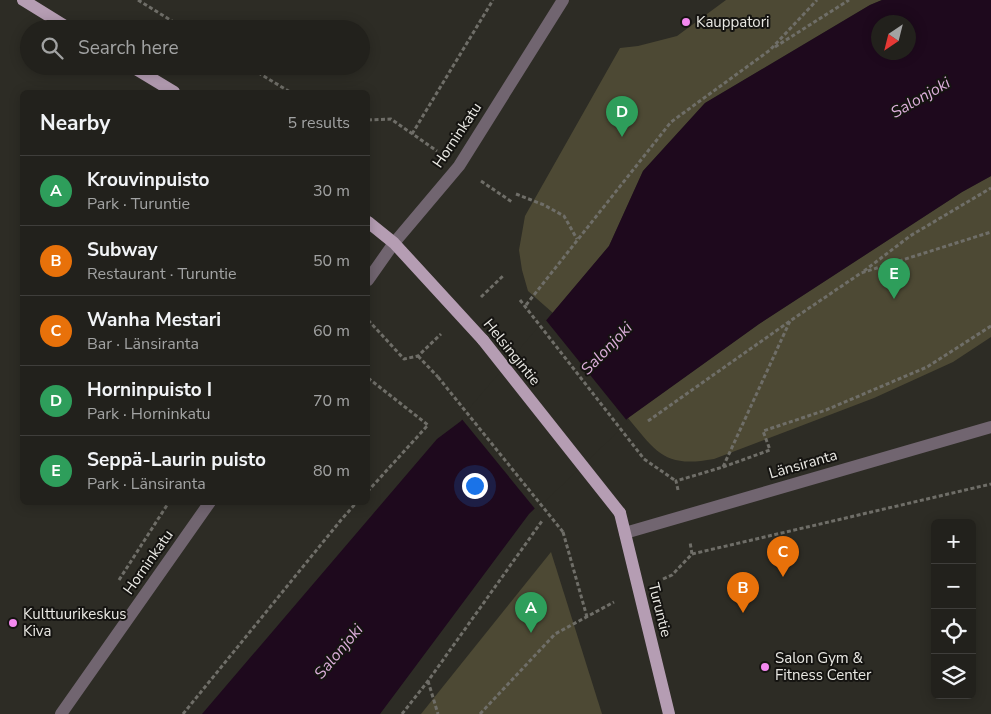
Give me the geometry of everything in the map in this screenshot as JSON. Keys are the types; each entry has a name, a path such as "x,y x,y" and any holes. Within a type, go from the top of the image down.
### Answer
{"main road":[{"path":"23,0 55,20"},
{"path":"146,75 171,90"},
{"name":"Helsingintie","path":"370,224 394,243 482,340 620,513"},
{"name":"Turuntie","path":"620,513 669,714"}],"street":[{"name":"Horninkatu","path":"370,277 394,243 459,166 563,0"},
{"name":"Länsiranta","path":"625,533 991,427"},
{"name":"Horninkatu","path":"61,714 208,505"}],"path":[{"path":"138,0 170,20"},
{"path":"370,120 391,119 412,134 493,0"},
{"path":"770,50 817,0"},
{"path":"526,305 671,122 770,50 849,0"},
{"path":"262,75 287,90"},
{"path":"648,421 861,273 910,236 991,188"},
{"path":"516,194 544,205 564,216 577,240"},
{"path":"861,273 991,232"},
{"path":"520,300 644,459 676,481 685,515 692,554"},
{"path":"723,467 790,321"},
{"path":"370,322 404,359"},
{"path":"676,481 770,450 763,431 826,410 927,367 991,326"},
{"path":"418,356 438,377 563,532 587,617"},
{"path":"370,380 428,425 370,489"},
{"path":"480,714 555,634 639,589 672,575 692,554 991,484"},
{"path":"183,714 354,505"},
{"path":"402,714 428,681 542,521"},
{"path":"428,681 438,714"}],"shaded area":[{"path":"726,0 882,0 870,5 705,103 643,171 609,246 553,313 528,291 519,250 525,216 620,48 638,46 677,36"},
{"path":"991,176 991,337 953,362 874,398 714,459 684,461 664,455 655,449 628,418 759,324 962,192"},
{"path":"551,552 602,714 421,714"}],"water":[{"name":"Salonjoki","path":"882,0 991,0 991,176 962,192 759,324 628,418 529,514 380,714 202,714 437,439 461,421 609,246 643,171 705,103 870,5"}],"pier":[{"path":"545,319 628,422 536,510 461,418"}],"place":[{"name":"Kauppatori","path":"686,22"},
{"name":"Horninpuisto I","path":"622,137"},
{"name":"Seppä-Laurin puisto","path":"894,299"},
{"name":"Wanha Mestari","path":"783,577"},
{"name":"Subway","path":"743,613"},
{"name":"Kulttuurikeskus Kiva","path":"13,623"},
{"name":"Krouvinpuisto","path":"531,633"},
{"name":"Salon Gym & Fitness Center","path":"765,667"}]}
